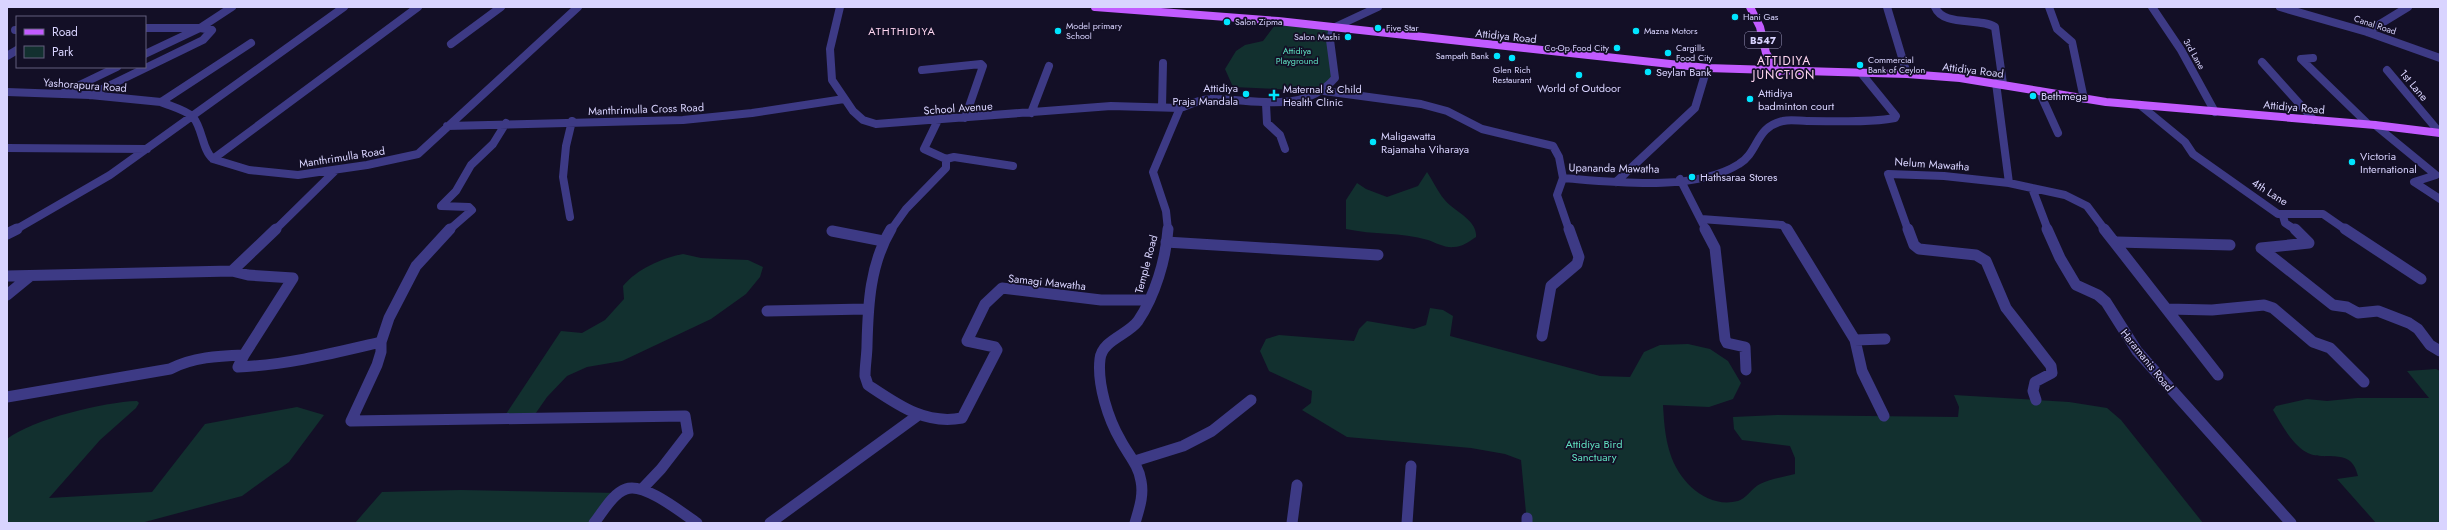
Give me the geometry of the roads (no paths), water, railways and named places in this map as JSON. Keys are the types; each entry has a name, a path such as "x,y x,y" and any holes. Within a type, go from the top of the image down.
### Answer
{"main road":[{"name":"Attidiya Road","path":"1095,7 1159,9 1707,68 1778,72 1908,74 2000,84 2140,106 2371,124 2440,133"},
{"name":"B547","path":"1750,7 1760,27 1766,53 1778,72"}],"street":[{"path":"146,54 200,28 232,7"},
{"path":"7,234 110,175 344,7"},
{"path":"192,116 203,136 208,155 213,160 418,7"},
{"path":"451,44 501,7"},
{"name":"Manthrimulla Road","path":"213,160 249,170 280,175 298,175 335,171 418,154 578,7"},
{"name":"School Avenue","path":"840,7 830,49 832,80 852,111 863,120 876,124 1111,106 1162,106 1180,108"},
{"path":"1324,91 1335,78 1330,40 1333,28 1378,7"},
{"path":"1887,7 1908,74"},
{"path":"1935,7 1936,12 1943,16 1986,23 1995,27 2009,183 2065,195 2087,206 2117,242 2218,375"},
{"path":"2049,7 2058,29 2072,42 2084,98"},
{"name":"3rd Lane","path":"2152,7 2181,50 2215,112"},
{"path":"2367,32 2408,7"},
{"name":"Canal Road","path":"2284,8 2367,32 2440,58"},
{"path":"146,28 200,28 212,30 212,32 203,40 146,68"},
{"path":"161,102 251,43"},
{"path":"7,56 16,51"},
{"path":"2313,58 2301,59 2371,124 2436,176 2414,182 2440,199"},
{"path":"2262,62 2314,120"},
{"path":"1162,106 1163,63"},
{"path":"922,70 981,64 983,66 965,118"},
{"path":"1031,113 1048,66"},
{"path":"61,94 115,68"},
{"path":"90,95 145,68"},
{"path":"1616,182 1695,108 1707,68"},
{"name":"1st Lane","path":"2386,70 2440,133"},
{"name":"Upananda Mawatha","path":"1563,178 1647,183 1680,180 1727,172 1747,158 1761,131 1784,121 1895,118 1896,116 1861,73"},
{"path":"2040,90 2058,133"},
{"path":"1180,108 1208,99 1283,104 1324,91 1421,104 1447,111 1482,129 1539,141 1554,146 1559,157 1563,178 1557,195 1579,257 1577,264 1551,286 1542,336"},
{"name":"Yashorapura Road","path":"7,92 90,95 161,102 192,116"},
{"path":"7,100 26,92"},
{"name":"Manthrimulla Cross Road","path":"447,126 506,123 659,121 713,117 844,98"},
{"path":"1266,104 1267,123 1280,135 1286,149"},
{"name":"4th Lane","path":"2140,106 2185,142 2193,154 2283,216 2314,211 2323,214 2421,279"},
{"name":"Temple Road","path":"1135,523 1142,488 1140,473 1135,461 1118,436 1111,416 1100,368 1100,357 1103,349 1140,320 1149,300 1166,242 1167,216 1153,172 1180,108"},
{"path":"938,120 924,149 946,159 954,158 1013,166"},
{"path":"570,217 564,177 566,146 572,122"},
{"path":"506,123 493,144 471,165 456,191 441,206 469,207 472,210 450,228 416,266 389,318 380,342 381,352 377,365 351,421 685,416 688,434 661,469 642,489"},
{"path":"7,148 147,149"},
{"name":"Samagi Mawatha","path":"946,159 946,168 895,222 883,241 866,309 867,359 864,378 868,385 917,416 940,420 962,418 997,350 995,347 971,344 967,341 972,327 994,292 1002,288 1101,300 1149,300"},
{"path":"232,271 335,171"},
{"name":"Nelum Mawatha","path":"2009,183 1944,176 1888,174 1888,179 1911,238 1918,249 1976,255 1986,260 2006,308 2051,366 2052,373 2035,382 2033,391 2036,400"},
{"path":"1680,180 1716,248 1725,339 1727,342 1745,347 1746,370"},
{"name":"Haramanis Road","path":"2032,188 2064,266 2079,290 2103,299 2125,336 2137,351 2291,523"},
{"path":"2283,216 2285,223 2294,228 2309,243 2261,248 2333,305 2347,307 2358,313 2378,311 2409,323 2418,329 2430,345 2440,351"},
{"path":"1701,219 1782,225 1789,230 1855,340 1862,371 1884,416"},
{"path":"832,231 883,241"},
{"path":"1166,242 1378,256"},
{"path":"2117,242 2230,245"},
{"path":"7,276 29,277 232,271 248,275 293,278 244,355 238,367 270,365 307,359 380,342"},
{"path":"7,295 29,277"},
{"path":"2167,308 2212,310 2264,305 2273,308 2313,342 2330,348 2364,382"},
{"path":"767,311 866,309"},
{"path":"1855,340 1885,339"},
{"path":"7,397 170,369 183,362 199,359 244,355"},
{"path":"1135,461 1182,446 1212,431 1251,400"},
{"path":"770,523 917,416"},
{"path":"1407,523 1411,466"},
{"path":"1292,523 1298,485"},
{"path":"594,523 619,493 631,487 642,489 697,523"}],"place":[{"name":"Hani Gas","path":"1735,17"},
{"name":"Salon Zipma","path":"1227,22"},
{"name":"Five Star","path":"1378,28"},
{"name":"Model primary School","path":"1058,31"},
{"name":"Mazna Motors","path":"1636,31"},
{"name":"Salon Mashi","path":"1348,37"},
{"name":"Co-Op Food City","path":"1617,48"},
{"name":"Cargills Food City","path":"1668,53"},
{"name":"Sampath Bank","path":"1497,56"},
{"name":"Glen Rich Restaurant","path":"1512,58"},
{"name":"Commercial Bank of Ceylon","path":"1860,65"},
{"name":"Seylan Bank","path":"1648,72"},
{"name":"World of Outdoor","path":"1579,75"},
{"name":"Attidiya Praja Mandala","path":"1246,94"},
{"name":"Maternal & Child Health Clinic","path":"1274,95"},
{"name":"Bethmega","path":"2033,96"},
{"name":"Attidiya badminton court","path":"1750,99"},
{"name":"Maligawatta Rajamaha Viharaya","path":"1373,142"},
{"name":"Victoria International","path":"2352,162"},
{"name":"Hathsaraa Stores","path":"1692,177"}],"district":[{"name":"ATHTHIDIYA","path":"902,31"},
{"name":"ATTIDIYA JUNCTION","path":"1784,68"}],"park label":[{"name":"Attidiya Playground","path":"1297,56"},
{"name":"Attidiya Bird Sanctuary","path":"1594,450"}]}
